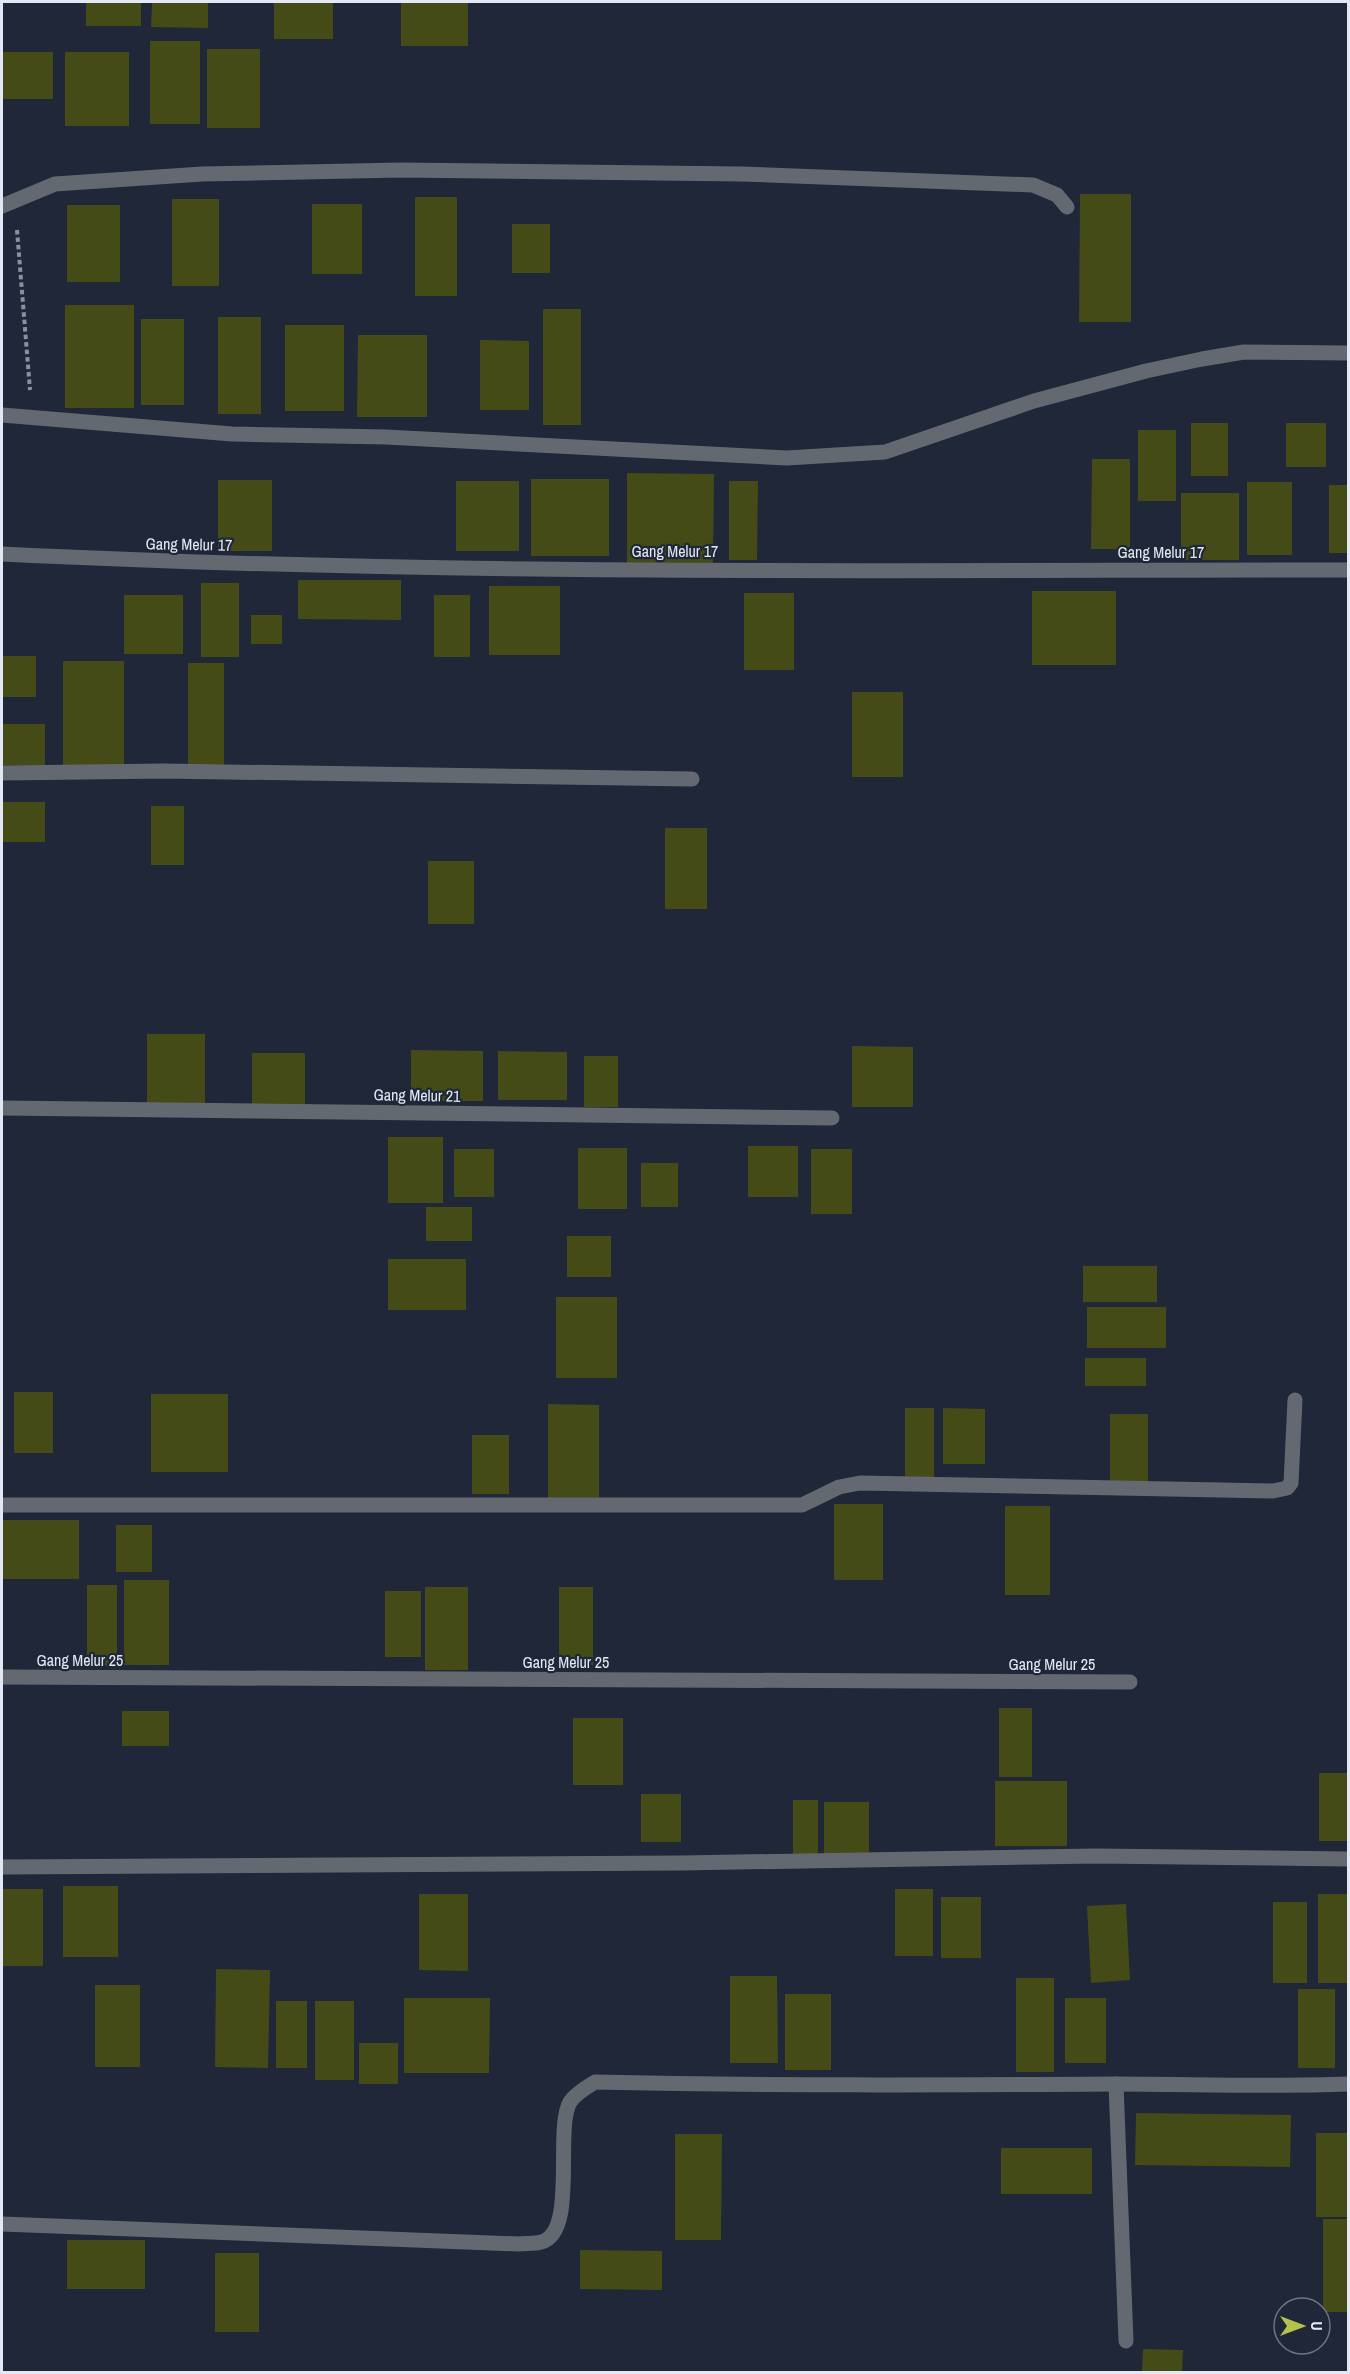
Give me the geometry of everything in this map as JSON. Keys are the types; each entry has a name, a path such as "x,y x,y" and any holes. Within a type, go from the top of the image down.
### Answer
{"street":[{"path":"8,203 55,184 202,174 401,170 741,174 1033,185 1057,195 1067,207"},
{"path":"2,415 232,434 386,437 787,458 849,456 885,452 1034,401 1202,358 1244,352 1348,353"},
{"name":"Gang Melur 17","path":"2,554 161,562 584,569 1348,570"},
{"path":"2,773 165,771 692,779"},
{"name":"Gang Melur 21","path":"2,1108 832,1118"},
{"path":"2,1506 802,1506 839,1487 860,1483 1274,1491 1287,1488 1291,1483 1295,1400"},
{"name":"Gang Melur 25","path":"2,1677 1130,1682"},
{"path":"2,1867 682,1863 1096,1856 1348,1859"},
{"path":"2,2224 518,2244 543,2242 554,2233 559,2219 565,2121 570,2103 580,2092 595,2082 865,2086 1116,2084 1280,2087 1348,2085"},
{"path":"1116,2084 1126,2342"}],"path":[{"path":"8,203 32,417"}],"building":[{"path":"86,2 141,2 141,26 86,26"},
{"path":"152,2 208,2 208,28 151,27"},
{"path":"274,2 333,2 333,39 274,39"},
{"path":"401,2 468,2 468,46 401,46"},
{"path":"150,41 200,41 200,124 150,124"},
{"path":"207,49 260,49 260,128 207,128"},
{"path":"2,52 53,52 53,99 2,99"},
{"path":"65,52 129,52 129,126 65,126"},
{"path":"1080,194 1131,194 1131,322 1079,322"},
{"path":"415,197 457,197 457,296 415,296"},
{"path":"172,199 219,199 219,286 172,286"},
{"path":"312,204 362,204 362,274 312,274"},
{"path":"67,205 120,205 120,282 67,282"},
{"path":"512,224 550,224 550,273 512,273"},
{"path":"65,305 134,305 134,408 65,408"},
{"path":"543,309 581,309 581,425 543,425"},
{"path":"218,317 261,317 261,414 218,414"},
{"path":"141,319 184,319 184,405 141,405"},
{"path":"285,325 344,325 344,411 285,411"},
{"path":"358,335 427,335 427,417 357,417"},
{"path":"480,340 529,341 529,410 480,410"},
{"path":"1191,423 1228,423 1228,476 1191,476"},
{"path":"1286,423 1326,423 1326,467 1286,467"},
{"path":"1138,430 1176,430 1176,501 1138,501"},
{"path":"1092,459 1130,459 1130,549 1091,549"},
{"path":"627,473 714,474 713,563 627,563"},
{"path":"531,479 609,479 609,556 531,556"},
{"path":"218,480 272,480 272,551 218,551"},
{"path":"456,481 519,481 519,551 456,551"},
{"path":"729,481 758,481 757,560 729,560"},
{"path":"1247,482 1292,482 1292,555 1247,555"},
{"path":"1329,485 1348,485 1348,553 1329,553"},
{"path":"1181,493 1239,493 1239,560 1181,560"},
{"path":"298,580 401,580 401,620 298,619"},
{"path":"201,583 239,583 239,657 201,657"},
{"path":"489,586 560,586 560,655 489,655"},
{"path":"1032,591 1116,591 1116,665 1032,665"},
{"path":"744,593 794,593 794,670 744,670"},
{"path":"124,595 183,595 183,654 124,654"},
{"path":"434,595 470,595 470,657 434,657"},
{"path":"251,615 282,615 282,644 251,644"},
{"path":"2,656 36,656 36,697 2,697"},
{"path":"63,661 124,661 124,765 63,765"},
{"path":"188,663 224,663 224,765 188,765"},
{"path":"852,692 903,692 903,777 852,777"},
{"path":"2,724 45,724 45,765 2,765"},
{"path":"2,802 45,802 45,842 2,842"},
{"path":"151,806 184,806 184,865 151,865"},
{"path":"665,828 707,828 707,909 665,909"},
{"path":"428,861 474,861 474,924 428,924"},
{"path":"147,1034 205,1034 205,1108 147,1108"},
{"path":"852,1046 913,1047 913,1107 852,1107"},
{"path":"411,1050 483,1051 483,1101 411,1101"},
{"path":"498,1051 567,1052 567,1100 498,1100"},
{"path":"252,1053 305,1053 305,1108 252,1108"},
{"path":"584,1056 618,1056 618,1107 584,1107"},
{"path":"388,1137 443,1137 443,1203 388,1203"},
{"path":"748,1146 798,1146 798,1197 748,1197"},
{"path":"578,1148 627,1148 627,1209 578,1209"},
{"path":"454,1149 494,1149 494,1197 454,1197"},
{"path":"811,1149 852,1149 852,1214 811,1214"},
{"path":"641,1163 678,1163 678,1207 641,1207"},
{"path":"426,1207 472,1207 472,1241 426,1241"},
{"path":"567,1236 611,1236 611,1277 567,1277"},
{"path":"388,1259 466,1259 466,1310 388,1310"},
{"path":"1083,1266 1157,1266 1157,1302 1083,1302"},
{"path":"556,1297 617,1297 617,1378 556,1378"},
{"path":"1087,1307 1166,1307 1166,1348 1087,1348"},
{"path":"1085,1358 1146,1358 1146,1386 1085,1386"},
{"path":"14,1392 53,1392 53,1453 14,1453"},
{"path":"151,1394 228,1394 228,1472 151,1472"},
{"path":"548,1404 599,1405 599,1498 548,1498"},
{"path":"905,1408 934,1408 934,1480 905,1480"},
{"path":"943,1408 985,1409 985,1464 943,1464"},
{"path":"1110,1414 1148,1414 1148,1483 1110,1483"},
{"path":"472,1435 509,1435 509,1494 472,1494"},
{"path":"834,1504 883,1504 883,1580 834,1580"},
{"path":"1005,1506 1050,1506 1050,1595 1005,1595"},
{"path":"2,1520 79,1520 79,1579 2,1579"},
{"path":"116,1525 152,1525 152,1572 116,1572"},
{"path":"124,1580 169,1580 169,1665 124,1665"},
{"path":"87,1585 117,1585 117,1666 87,1666"},
{"path":"425,1587 468,1587 468,1670 425,1670"},
{"path":"559,1587 593,1587 593,1665 559,1665"},
{"path":"385,1591 421,1591 421,1657 385,1657"},
{"path":"999,1708 1032,1708 1032,1777 999,1777"},
{"path":"122,1711 169,1711 169,1746 122,1746"},
{"path":"573,1718 623,1718 623,1785 573,1785"},
{"path":"1319,1773 1348,1773 1348,1841 1319,1841"},
{"path":"995,1781 1067,1781 1067,1846 995,1846"},
{"path":"641,1794 681,1794 681,1842 641,1842"},
{"path":"793,1800 818,1800 818,1859 793,1859"},
{"path":"824,1802 869,1802 869,1858 824,1858"},
{"path":"63,1886 118,1886 118,1957 63,1957"},
{"path":"2,1889 43,1889 43,1966 2,1966"},
{"path":"895,1889 933,1889 933,1956 895,1956"},
{"path":"419,1894 468,1894 468,1971 419,1970"},
{"path":"1318,1894 1348,1894 1348,1983 1318,1983"},
{"path":"941,1897 981,1897 981,1958 941,1958"},
{"path":"1273,1902 1307,1902 1307,1983 1273,1983"},
{"path":"1126,1904 1130,1980 1091,1983 1087,1906"},
{"path":"216,1969 270,1970 268,2068 215,2067"},
{"path":"730,1976 777,1976 778,2063 730,2063"},
{"path":"1016,1978 1054,1978 1054,2072 1016,2072"},
{"path":"95,1985 140,1985 140,2067 95,2067"},
{"path":"1298,1989 1335,1989 1335,2068 1298,2068"},
{"path":"785,1994 831,1994 831,2070 785,2070"},
{"path":"404,1998 490,1998 489,2073 404,2073"},
{"path":"1065,1998 1106,1998 1106,2063 1065,2063"},
{"path":"276,2001 307,2001 307,2068 276,2068"},
{"path":"315,2001 354,2001 354,2080 315,2080"},
{"path":"359,2043 398,2043 398,2084 359,2084"},
{"path":"1136,2113 1291,2115 1290,2167 1135,2165"},
{"path":"1316,2133 1348,2133 1348,2217 1316,2217"},
{"path":"675,2134 722,2134 721,2240 675,2240"},
{"path":"1001,2148 1092,2148 1092,2194 1001,2194"},
{"path":"1323,2219 1348,2219 1348,2312 1332,2312 1332,2296 1323,2296"},
{"path":"67,2240 145,2240 145,2289 67,2289"},
{"path":"580,2250 662,2251 662,2290 580,2289"},
{"path":"215,2253 259,2253 259,2332 215,2332"},
{"path":"1143,2349 1183,2350 1182,2372 1142,2372"}]}
